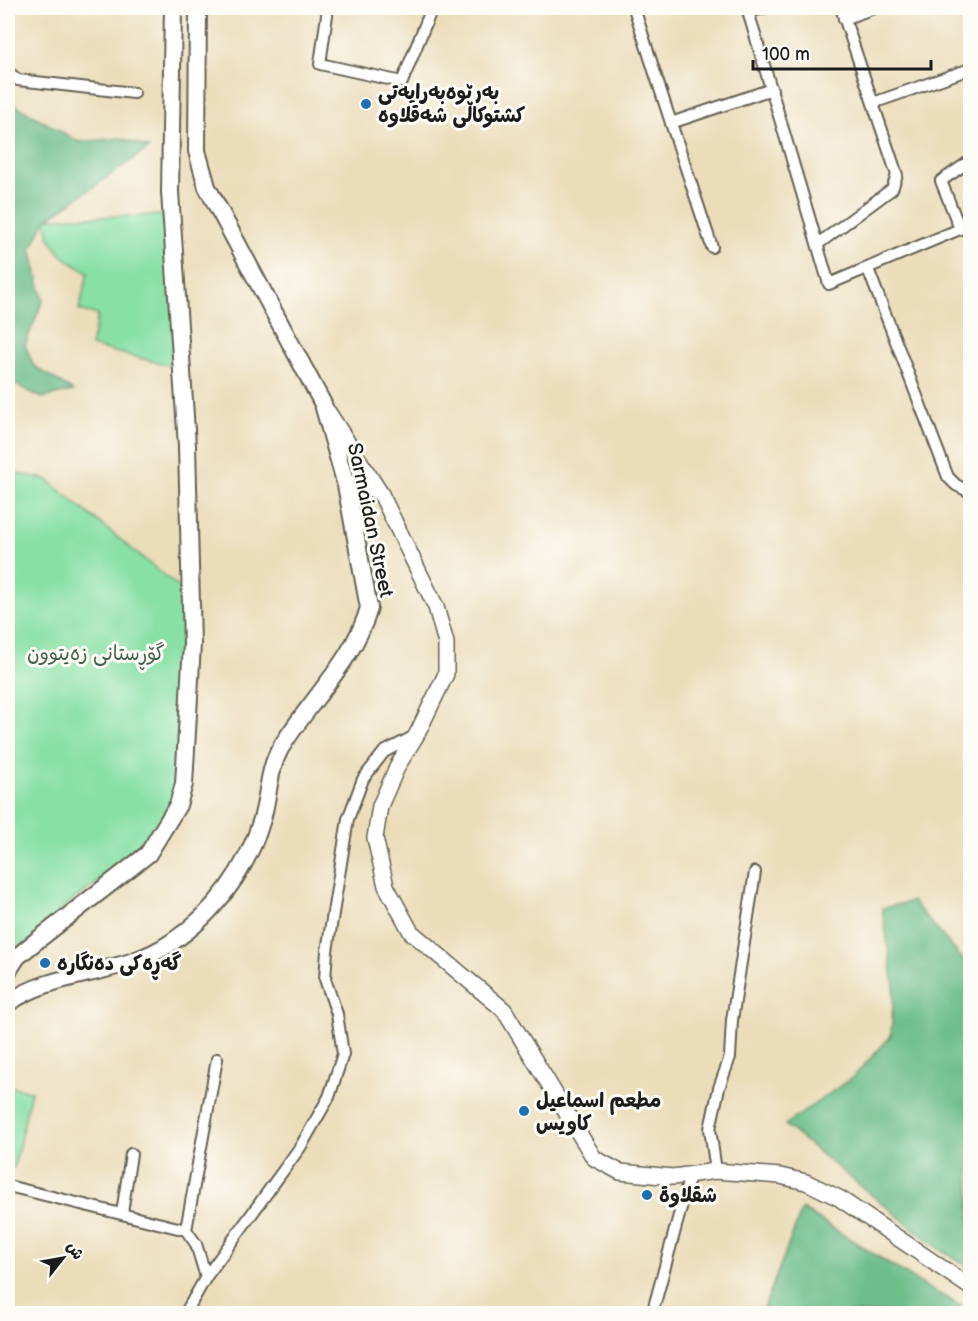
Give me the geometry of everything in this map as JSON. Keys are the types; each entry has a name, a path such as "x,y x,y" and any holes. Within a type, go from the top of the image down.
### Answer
{"main road":[{"path":"14,997 24,982 21,975 8,971 17,957 148,854 178,805 184,784 192,644 187,446 170,192 173,8"},
{"name":"Sarmaidan Street","path":"14,997 40,986 126,965 150,956 173,942 213,908 232,881 262,820 271,769 280,750 353,646 369,608 346,485 323,404 207,187 197,151 198,8"}],"street":[{"path":"328,8 320,64 402,82 432,8"},
{"path":"634,8 712,247"},
{"path":"764,8 748,10 829,284 960,229 941,181 970,161"},
{"path":"818,244 892,189 896,182 897,175 843,13 874,8"},
{"path":"873,103 970,69"},
{"path":"8,72 18,80 134,93"},
{"path":"671,123 772,89"},
{"path":"868,269 948,477 956,485 970,492"},
{"path":"323,404 381,494 436,607 446,643 446,674 417,734 398,765 380,806 375,838 386,886 411,932 504,1010 594,1158 620,1172 673,1177 716,1171 780,1176 806,1182 839,1197 970,1287"},
{"path":"346,485 366,486 381,494"},
{"path":"185,1314 206,1277 301,1146 329,1097 344,1054 337,1014 326,979 327,951 348,819 363,779 384,752 417,734"},
{"path":"716,1171 710,1130 719,1088 730,1057 732,1020 755,872"},
{"path":"186,1230 217,1059"},
{"path":"122,1213 131,1154"},
{"path":"652,1314 690,1175"},
{"path":"8,1186 186,1230 196,1244 206,1277"}],"green space":[{"path":"8,101 79,142 121,138 149,148 46,220 31,248 43,300 25,345 34,366 73,391 42,398 8,381"},
{"path":"171,215 176,367 91,346 98,315 79,310 88,272 71,263 58,251 49,236 46,218"},
{"name":"گۆڕستانی زەیتوون","path":"8,472 46,479 182,590 186,698 176,805 148,846 68,904 14,956 8,957"},
{"path":"912,901 970,965 970,1268 936,1247 785,1125 854,1076 891,1036 894,986 882,908"},
{"path":"8,1086 31,1091 14,1168 8,1167"},
{"path":"802,1209 928,1288 970,1311 970,1313 762,1313"}],"place":[{"name":"بەڕێوەبەرایەتی کشتوکاڵی شەقلاوە","path":"366,104"},
{"name":"گەڕەکی دەنگارە","path":"45,963"},
{"name":"مطعم اسماعیل کاویس","path":"524,1111"},
{"name":"شقلاوة","path":"647,1195"}]}
